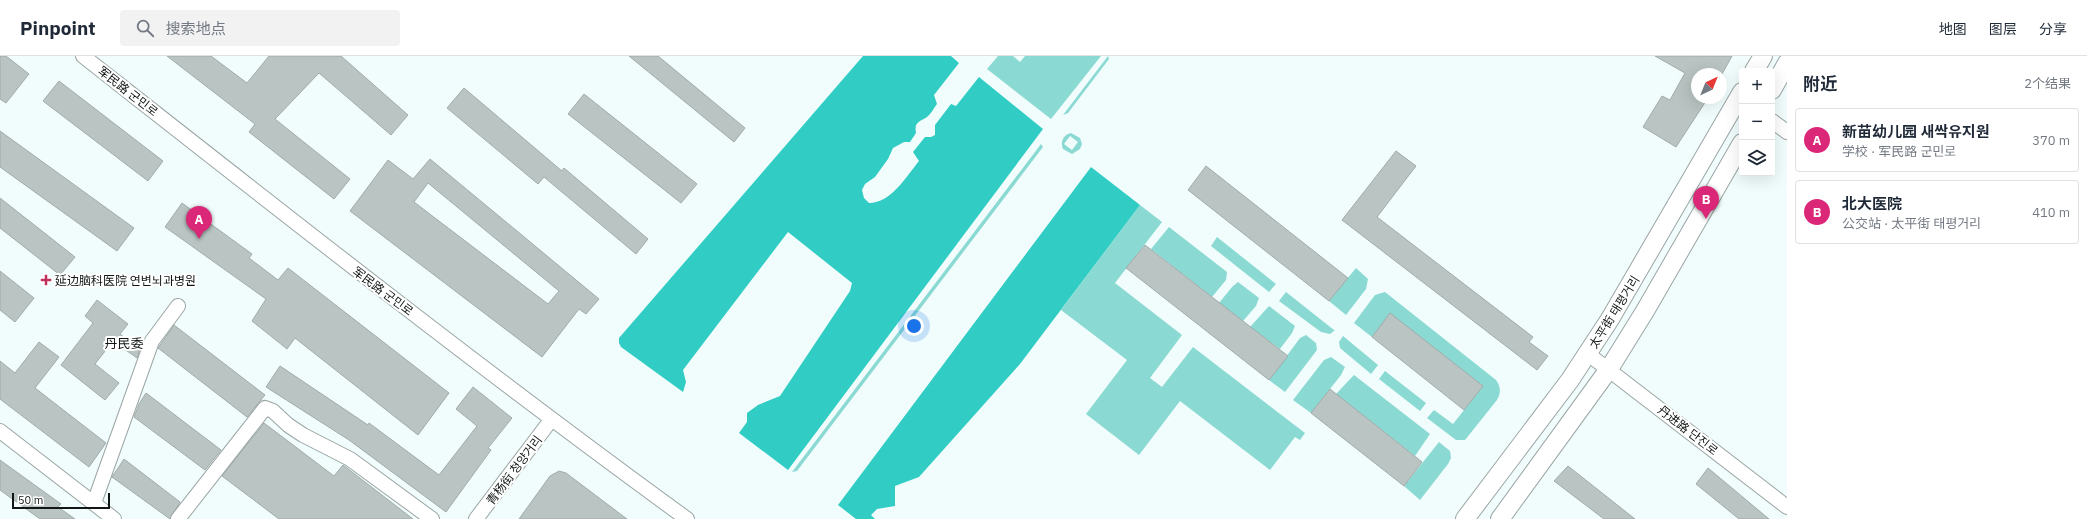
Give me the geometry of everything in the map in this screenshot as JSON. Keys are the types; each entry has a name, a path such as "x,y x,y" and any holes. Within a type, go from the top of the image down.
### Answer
{"main road":[{"path":"1756,68 1763,56"},
{"path":"1775,85 1787,64"},
{"name":"太平街 태평거리","path":"1465,519 1588,354 1629,289 1739,97"},
{"name":"太平街 태평거리","path":"1500,519 1609,369 1645,311 1739,148"}],"street":[{"name":"军民路 군민로","path":"83,56 307,232 551,420 688,519"},
{"path":"1775,123 1787,132"},
{"path":"97,510 152,341 178,306"},
{"name":"丹进路 단진로","path":"1588,354 1787,507"},
{"path":"178,519 266,408 303,435 350,459 432,519"},
{"name":"青杨街 청양거리","path":"476,519 551,420"},
{"path":"0,431 97,510 114,519"}],"shaded area":[{"path":"863,56 951,56 959,63 934,95 937,104 931,113 916,124 916,133 910,142 904,142 893,148 888,159 875,177 865,184 862,190 864,198 869,203 884,199 897,188 919,161 913,152 925,137 935,135 935,125 951,104 956,106 979,77 1043,129 788,470 739,433 747,422 747,413 758,405 780,396 850,291 852,283 788,232 683,370 686,382 683,392 621,347 619,338"},
{"path":"998,56 1013,56 1020,62 1025,56 1101,56 1051,119 987,69"},
{"path":"1108,56 1109,59 1068,113 1063,115"},
{"path":"1071,133 1080,138 1082,144 1080,149 1072,154 1063,149 1062,146 1063,139 1066,135","holes":["1070,136 1078,142 1072,150 1064,144"]},
{"path":"1041,144 1043,147 797,471 792,472"},
{"path":"1091,167 1140,205 1020,364 919,477 895,486 895,506 877,509 871,515 875,519 856,519 838,505"},
{"path":"1140,205 1162,222 1115,283 1182,335 1150,378 1162,387 1193,347 1305,433 1300,440 1295,437 1270,470 1180,401 1139,455 1086,414 1127,360 1061,310"},
{"path":"1169,227 1227,272 1226,280 1212,297 1151,249"},
{"path":"1217,237 1276,284 1269,292 1211,246"},
{"path":"1356,268 1368,279 1366,289 1346,315 1329,301"},
{"path":"1238,282 1259,298 1256,306 1243,321 1219,303"},
{"path":"1286,292 1335,330 1330,334 1321,332 1279,301"},
{"path":"1385,292 1498,383 1500,390 1497,400 1465,440 1456,440 1427,418 1434,410 1453,424 1483,386 1390,314 1372,337 1354,323 1375,295"},
{"path":"1269,306 1295,326 1292,333 1280,349 1250,327"},
{"path":"1306,335 1316,343 1317,350 1285,392 1269,380 1300,338"},
{"path":"1343,336 1378,365 1371,374 1340,348 1339,342"},
{"path":"1331,357 1345,367 1341,375 1311,413 1293,400 1324,360"},
{"path":"1385,371 1426,403 1420,411 1379,379"},
{"path":"1354,375 1430,434 1415,456 1336,394"},
{"path":"1439,442 1450,451 1451,458 1420,500 1404,486"}],"building":[{"path":"0,56 6,56 29,74 6,103 0,99"},
{"path":"167,56 211,56 247,83 269,56 341,56 408,115 391,135 319,73 275,119 350,179 334,199 249,132 255,124"},
{"path":"629,56 658,56 745,128 734,142"},
{"path":"1655,56 1732,56 1725,68 1691,68 1691,104 1704,104 1676,147 1643,127 1662,96 1670,100 1685,73"},
{"path":"59,81 163,161 148,181 43,101"},
{"path":"464,88 562,171 564,168 648,239 636,254 544,177 538,184 447,108"},
{"path":"584,94 697,184 681,203 568,114"},
{"path":"0,131 134,228 117,251 0,167"},
{"path":"1396,151 1416,166 1377,217 1533,337 1529,342 1548,356 1537,370 1342,220"},
{"path":"430,159 599,299 586,314 579,309 542,357 350,211 388,160 413,179","holes":["428,183 559,291 548,304 414,202"]},
{"path":"1206,166 1348,278 1329,301 1188,190"},
{"path":"0,198 75,257 60,275 0,228"},
{"path":"182,203 252,254 249,258 278,280 288,268 449,393 418,435 295,338 287,349 252,321 266,299 165,227"},
{"path":"1145,245 1288,356 1269,380 1126,268"},
{"path":"0,271 34,298 15,322 0,310"},
{"path":"97,300 128,324 120,334 140,349 137,358 113,341 95,364 119,383 105,400 61,365 93,323 85,316"},
{"path":"1390,313 1483,386 1464,410 1372,337"},
{"path":"174,325 265,395 247,417 158,348"},
{"path":"39,342 59,357 35,388 106,443 89,467 0,399 0,361 15,373"},
{"path":"280,366 368,425 369,423 439,475 477,426 456,409 473,387 512,418 488,448 491,450 446,512 349,440 266,387"},
{"path":"1330,389 1422,462 1404,486 1311,413"},
{"path":"146,393 221,450 205,470 134,417 139,404"},
{"path":"264,423 334,476 343,465 413,519 279,519 222,476"},
{"path":"124,459 180,502 170,519 112,477"},
{"path":"0,460 61,504 58,507 75,519 40,519 0,490"},
{"path":"1568,466 1635,519 1604,519 1554,481"},
{"path":"1708,468 1769,519 1739,519 1696,484"},
{"path":"559,471 566,473 627,519 519,519 550,476"}],"place":[{"name":"北大医院","path":"1706,219"},
{"name":"新苗幼儿园 새싹유지원","path":"199,239"},
{"name":"延边脑科医院 연변뇌과병원","path":"46,280"}],"district":[{"name":"丹民委","path":"124,343"}]}
